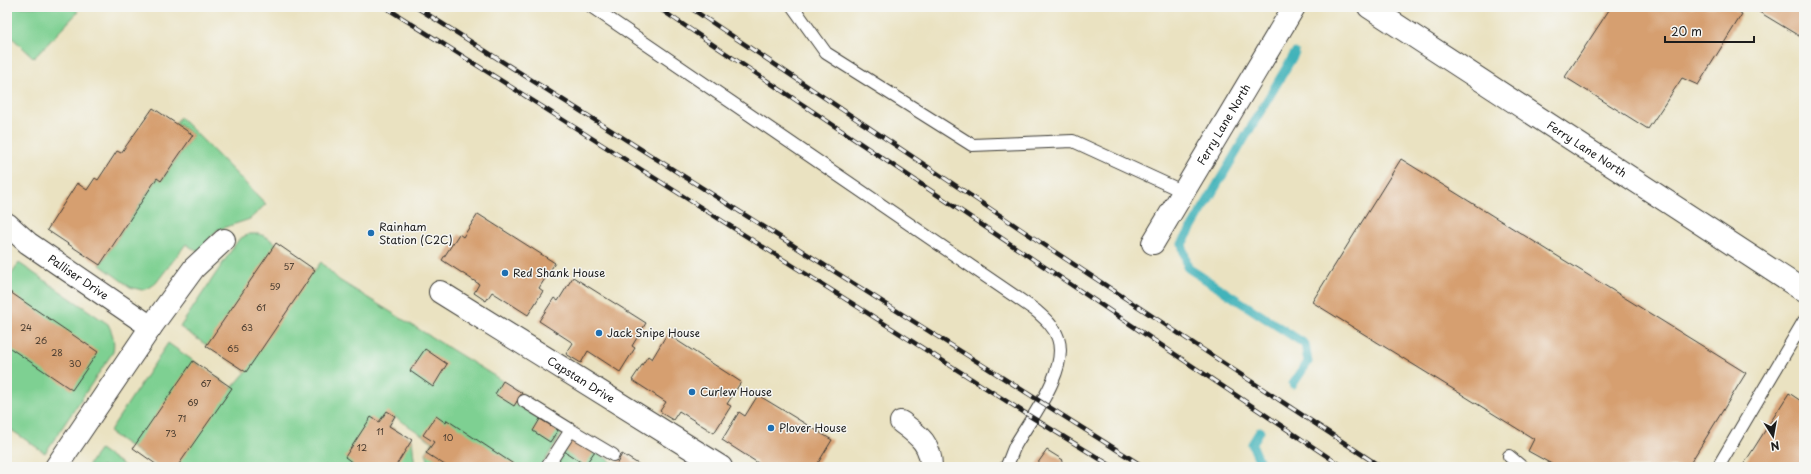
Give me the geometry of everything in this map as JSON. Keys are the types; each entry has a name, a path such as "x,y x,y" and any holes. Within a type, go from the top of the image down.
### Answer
{"street":[{"name":"Ferry Lane North","path":"1153,243 1294,7"},
{"name":"Ferry Lane North","path":"1369,7 1804,291"},
{"name":"Palliser Drive","path":"7,224 28,243 151,327"},
{"path":"56,467 151,327 194,268 224,240"},
{"name":"Capstan Drive","path":"440,292 721,467"},
{"path":"900,422 922,438 931,460 931,467"}],"lane":[{"path":"592,7 1035,310 1051,326 1058,338 1061,353 1054,375 1045,396 1015,446 1006,467"},
{"path":"793,7 826,53 972,144 1073,141 1184,192"},
{"path":"1718,467 1804,321"},
{"path":"524,401 613,455"},
{"path":"547,467 571,430"},
{"path":"1509,456 1522,467"}],"green space":[{"path":"7,7 74,7 78,12 34,58 7,33"},
{"path":"180,117 266,204 250,219 217,230 198,252 186,244 156,283 149,288 142,290 130,287 100,265 157,178 162,180 193,135 176,123"},
{"path":"249,234 260,234 268,238 315,270 321,262 339,280 522,393 516,404 562,433 541,467 430,467 426,453 433,442 395,417 389,426 412,440 415,467 160,467 109,432 168,343 232,388 246,372 180,327 239,239"},
{"path":"19,263 108,324 114,341 113,352 45,453 7,427 7,281"},
{"path":"573,436 616,465 615,467 553,467"},
{"path":"100,449 126,467 87,467"}],"building":[{"path":"1611,7 1731,7 1742,14 1698,85 1682,78 1648,129 1565,77"},
{"path":"1751,7 1804,7 1804,39"},
{"path":"153,108 193,135 161,181 157,178 100,265 47,230 77,183 87,190 95,178 98,180 117,151 121,153"},
{"path":"1401,159 1746,373 1688,467 1557,467 1528,451 1534,439 1312,302"},
{"name":"Red Shank House","path":"478,214 555,263 539,288 543,291 528,315 492,292 486,301 474,293 479,284 442,260 459,234 463,237"},
{"path":"276,243 315,270 246,372 206,346"},
{"name":"Jack Snipe House","path":"573,277 646,323 632,346 635,348 620,372 588,351 581,363 566,354 573,343 539,321 554,298 558,301"},
{"path":"10,292 98,352 72,390 7,346 7,296"},
{"name":"Curlew House","path":"667,334 741,382 727,404 731,406 714,433 679,411 673,420 666,416 660,411 666,402 632,380 648,356 652,359"},
{"path":"425,349 447,364 433,387 410,371"},
{"path":"193,361 232,388 177,467 160,467 133,448"},
{"path":"503,381 522,393 514,406 495,394"},
{"path":"1789,393 1804,403 1804,467 1742,467"},
{"name":"Plover House","path":"758,395 832,440 818,463 822,467 755,467 758,463 722,440 739,412 745,416"},
{"path":"387,411 395,416 389,426 412,440 395,467 350,467 353,463 345,457 371,417 379,422"},
{"path":"436,416 446,423 447,420 518,467 448,467 426,453 434,442 423,435"},
{"path":"540,419 558,430 550,442 533,431"},
{"path":"573,436 595,451 585,465 564,451"},
{"path":"1047,450 1063,460 1058,467 1035,467"},
{"path":"622,454 643,467 615,467"}],"waterway":[{"path":"1293,384 1308,362 1305,344 1188,268 1182,244 1295,53"},
{"path":"1260,431 1252,444 1262,467"}],"railway":[{"path":"385,7 1033,418 1113,467"},
{"path":"416,7 1144,467"},
{"path":"657,7 1343,467"},
{"path":"689,7 1040,242 1381,467"}],"place":[{"name":"Rainham Station (C2C)","path":"371,233"},
{"name":"Red Shank House","path":"505,273"},
{"name":"Jack Snipe House","path":"599,333"},
{"name":"Curlew House","path":"692,392"},
{"name":"Plover House","path":"771,428"}]}
